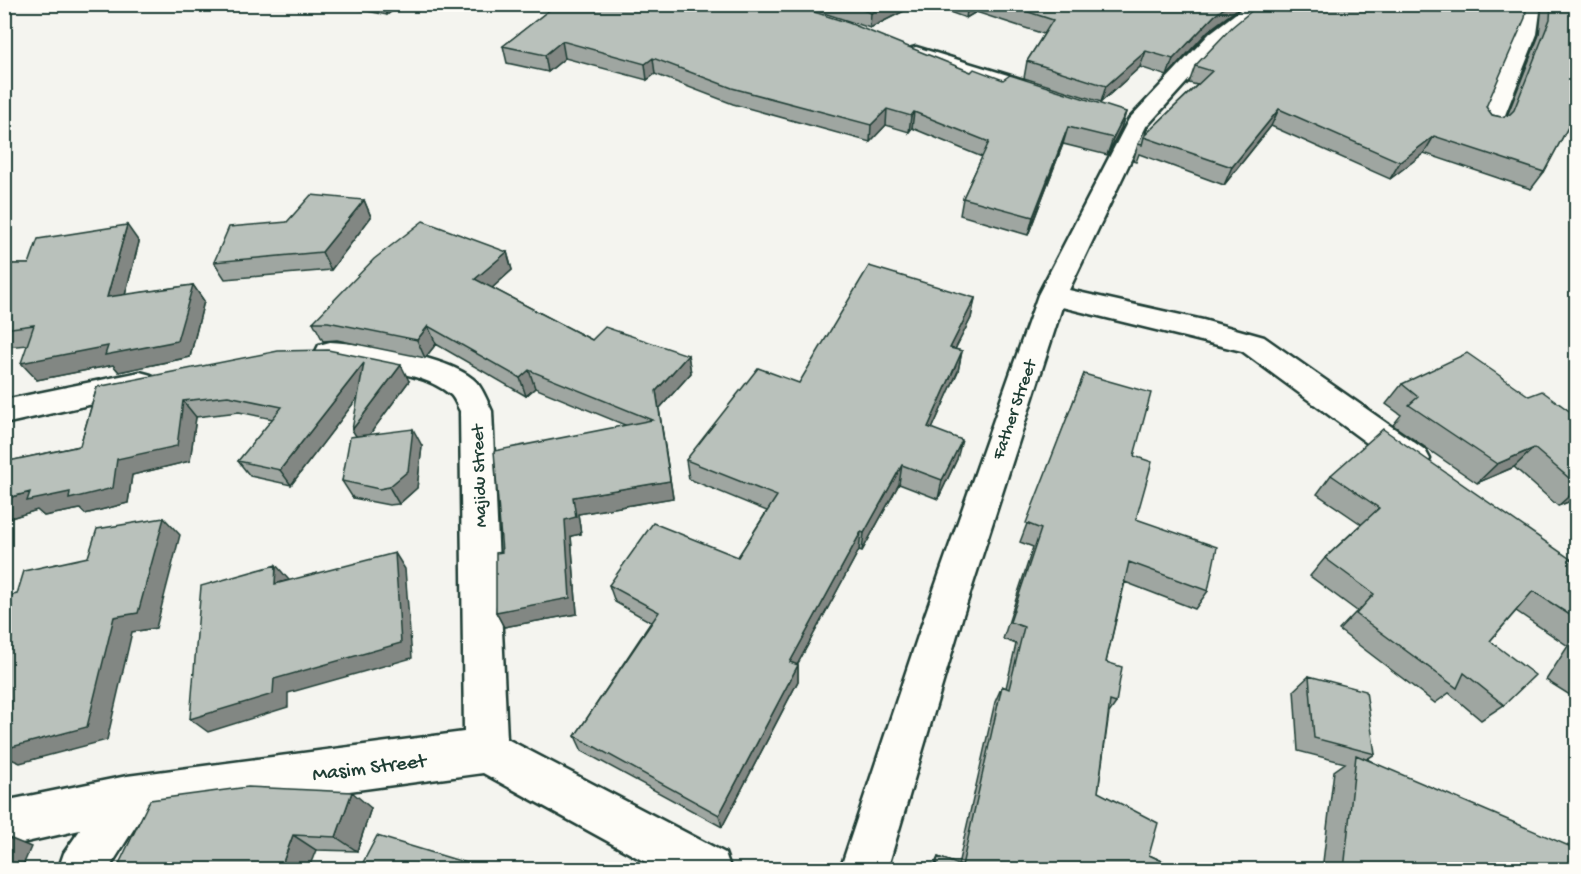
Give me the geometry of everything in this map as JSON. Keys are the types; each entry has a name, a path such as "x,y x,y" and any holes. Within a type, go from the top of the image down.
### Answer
{"street":[{"name":"Father Street","path":"863,870 944,615 1052,295 1126,121 1217,37 1261,4"},
{"path":"1488,125 1527,34 1531,4"},
{"path":"900,48 1036,91"},
{"path":"1052,295 1094,307 1222,334 1253,344 1434,475"},
{"name":"Majidu Street","path":"298,354 336,353 434,373 462,387 476,411 486,751"},
{"path":"4,412 173,376"},
{"path":"486,751 708,870"},
{"name":"Masim Street","path":"4,824 127,798 486,751"},
{"path":"81,870 127,798"}],"building":[{"path":"557,4 789,4 849,23 971,72 974,69 1003,80 1010,75 1126,112 1113,138 1068,127 1033,217 963,198 989,142 914,112 911,116 887,109 871,125 732,88 653,58 645,64 562,41 545,55 503,46"},
{"path":"846,4 888,4 871,13"},
{"path":"1004,4 1229,4 1214,16 1173,59 1146,51 1106,86 1027,61 1053,20"},
{"path":"1260,4 1527,4 1525,18 1486,107 1492,115 1501,117 1509,115 1514,110 1550,19 1551,4 1576,4 1576,112 1544,172 1434,136 1400,162 1279,109 1232,167 1144,137 1142,145 1138,144 1147,126 1145,135 1212,71 1195,66 1232,27"},
{"path":"311,195 364,200 322,252 214,262 229,227 287,222"},
{"path":"423,221 507,252 475,279 592,340 605,327 688,355 656,391 670,481 573,497 576,517 565,520 570,598 496,612 496,553 502,552 494,451 652,420 529,370 520,378 428,326 417,340 328,322 313,322 374,259"},
{"path":"127,225 107,297 193,285 177,341 105,355 108,346 21,363 34,325 4,329 4,305 8,298 4,298 4,264 29,264 38,239"},
{"path":"869,266 975,298 950,348 962,351 928,427 962,440 942,480 902,465 864,533 861,532 790,662 798,665 719,815 575,736 659,612 609,585 653,523 738,557 777,496 686,460 758,368 799,383"},
{"path":"328,350 401,365 352,430 364,363 280,470 238,461 282,407 228,396 183,401 177,446 117,459 113,488 69,499 70,492 27,501 30,492 4,499 4,462 80,446 97,387 278,351"},
{"path":"1467,353 1529,396 1542,391 1576,416 1576,484 1534,448 1497,464 1409,405 1418,397 1402,384"},
{"path":"1084,374 1151,393 1134,456 1152,462 1136,519 1217,547 1208,591 1129,562 1106,662 1122,667 1116,703 1110,701 1098,792 1158,823 1149,855 1182,870 935,870 938,857 962,866 1002,686 1009,689 1024,627 1010,622 1041,529 1026,523"},
{"path":"413,429 408,471 389,487 379,489 342,481 350,437"},
{"path":"1383,429 1576,563 1576,619 1533,591 1490,641 1535,675 1504,705 1464,673 1457,688 1356,614 1374,594 1325,558 1379,508 1331,475"},
{"path":"164,518 138,613 114,617 87,727 4,749 4,597 17,594 24,571 88,557 97,529"},
{"path":"395,553 401,643 274,679 273,694 190,719 201,586 276,565 275,584"},
{"path":"1576,655 1576,668 1571,664"},
{"path":"1309,676 1366,691 1375,754 1314,738"},
{"path":"1356,755 1576,849 1576,870 1344,870"},
{"path":"248,787 352,792 336,837 293,835 280,870 116,870 150,800"},
{"path":"377,836 490,870 359,870"}]}
